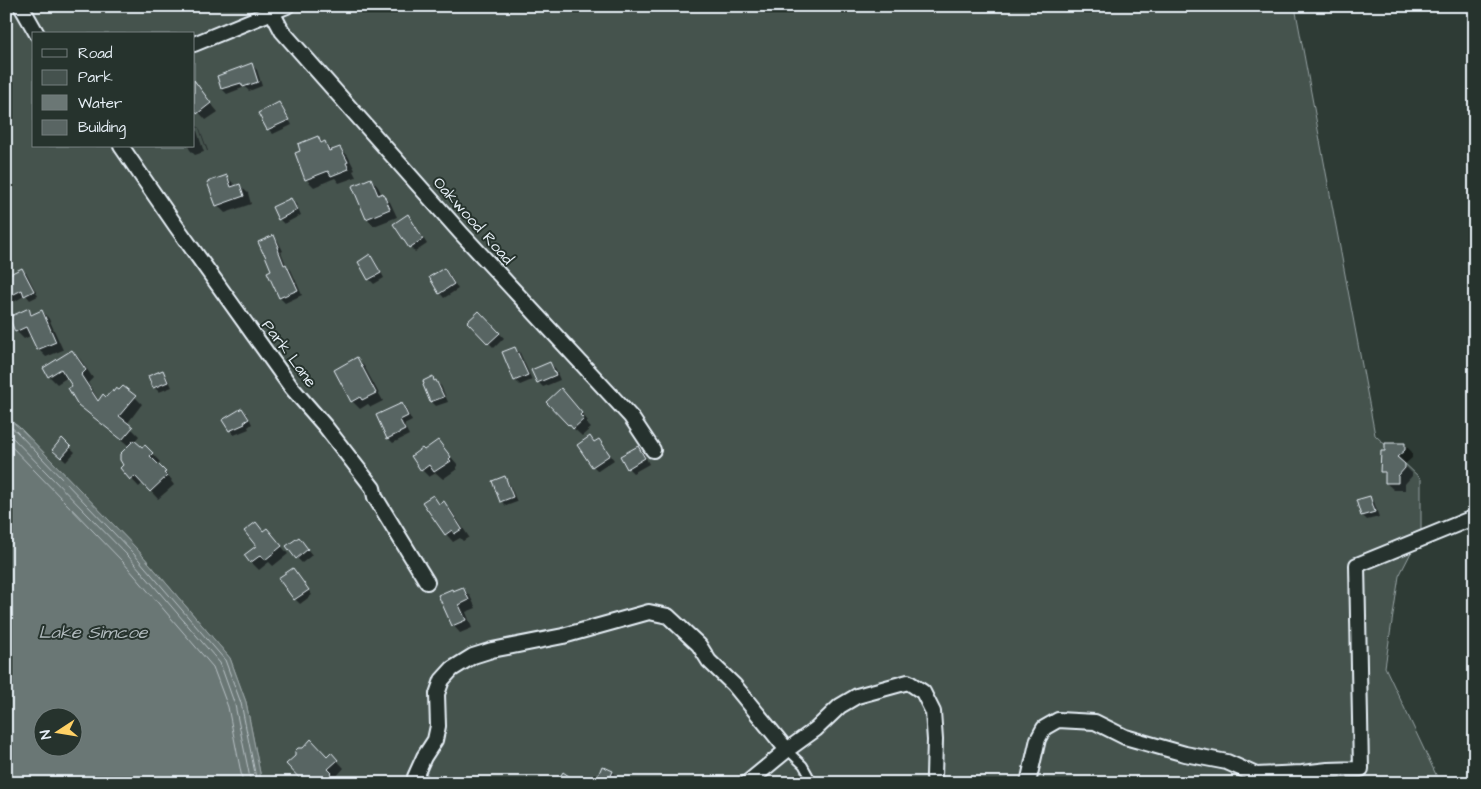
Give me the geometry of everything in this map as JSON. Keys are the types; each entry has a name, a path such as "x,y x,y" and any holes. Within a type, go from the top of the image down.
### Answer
{"street":[{"path":"21,6 36,32"},
{"path":"195,44 287,6"},
{"name":"Oakwood Road","path":"272,12 282,31 460,232 631,417 653,450"},
{"name":"Park Lane","path":"122,148 292,387 373,488 375,497 427,582"},
{"path":"1028,783 1038,739 1044,728 1058,720 1095,722 1125,737 1185,754 1227,762 1256,775 1361,769 1357,565 1475,517"},
{"path":"424,783 415,776 424,756 435,740 438,726 437,694 442,680 452,669 473,656 492,650 562,636 649,612 668,616 699,644 709,661 734,685 787,750"},
{"path":"747,783 816,729 840,706 857,696 908,682 923,692 933,712 935,783"}],"lane":[{"path":"787,750 803,765 813,783"}],"green space":[{"path":"6,6 1297,6 1296,12 1375,435 1421,479 1421,533 1399,576 1385,667 1440,783 262,783 246,702 230,658 137,549 20,428 6,417"}],"water":[{"name":"Lake Simcoe","path":"6,417 20,428 137,549 230,658 246,702 262,783 6,783"}],"building":[{"path":"252,63 258,82 243,87 241,83 221,89 217,76"},
{"path":"195,81 211,103 197,114 195,111"},
{"path":"279,102 289,120 267,130 258,113"},
{"path":"318,136 321,143 325,141 329,151 340,147 348,162 346,163 349,169 331,176 328,171 305,180 295,153 300,151 298,144"},
{"path":"227,175 231,187 240,184 244,196 216,206 207,182"},
{"path":"371,178 378,195 383,193 390,209 366,219 352,186"},
{"path":"291,198 297,210 278,220 272,207"},
{"path":"408,214 423,239 409,248 393,224"},
{"path":"274,235 284,265 286,264 298,290 279,298 267,272 271,270 258,242"},
{"path":"370,254 381,273 368,280 358,262"},
{"path":"22,268 34,291 24,296 22,290 6,298 6,276"},
{"path":"444,268 454,284 439,294 429,277"},
{"path":"29,308 31,315 42,310 56,342 37,350 26,327 15,332 9,317"},
{"path":"479,311 500,333 488,344 467,322"},
{"path":"515,347 528,375 514,381 502,352"},
{"path":"72,350 86,370 81,375 98,401 103,394 106,397 112,390 113,392 116,388 119,390 123,386 136,396 119,416 133,427 122,440 78,405 68,388 72,386 61,369 48,377 43,368"},
{"path":"357,357 376,393 362,400 360,397 351,402 334,370"},
{"path":"550,362 556,375 537,383 531,370"},
{"path":"163,370 168,382 153,388 148,376"},
{"path":"433,376 444,397 430,402 423,381"},
{"path":"561,388 582,413 580,415 584,419 573,429 546,402"},
{"path":"402,403 408,416 400,420 405,430 387,439 376,415"},
{"path":"242,408 249,419 244,422 245,424 229,431 222,420"},
{"path":"590,436 594,442 599,439 610,455 592,467 577,445"},
{"path":"62,438 71,447 61,458 52,450"},
{"path":"134,440 142,447 145,445 153,453 150,456 166,472 164,473 167,476 150,492 135,476 130,480 120,468 123,465 120,460 120,454"},
{"path":"438,440 451,457 449,459 451,461 434,472 429,465 421,471 411,456"},
{"path":"1385,443 1405,443 1405,450 1397,457 1405,464 1405,468 1398,476 1398,483 1385,483 1385,472 1380,472 1381,451 1385,451"},
{"path":"638,446 645,458 627,469 620,456"},
{"path":"505,476 513,497 500,502 492,481"},
{"path":"433,495 439,504 444,501 462,529 454,534 452,530 445,535 422,502"},
{"path":"1370,496 1375,512 1361,516 1356,500"},
{"path":"256,522 263,531 267,528 282,546 265,560 261,555 250,563 244,555 256,546 244,531"},
{"path":"299,537 308,549 296,559 286,546"},
{"path":"293,568 309,590 294,600 278,578"},
{"path":"463,587 469,600 459,605 466,620 452,626 438,595"},
{"path":"311,739 327,756 331,752 338,760 328,769 332,773 322,783 304,783 286,764 295,756 295,751 298,748 303,748"},
{"path":"602,766 613,771 608,783 595,783"},
{"path":"563,772 579,783 556,783"}]}
